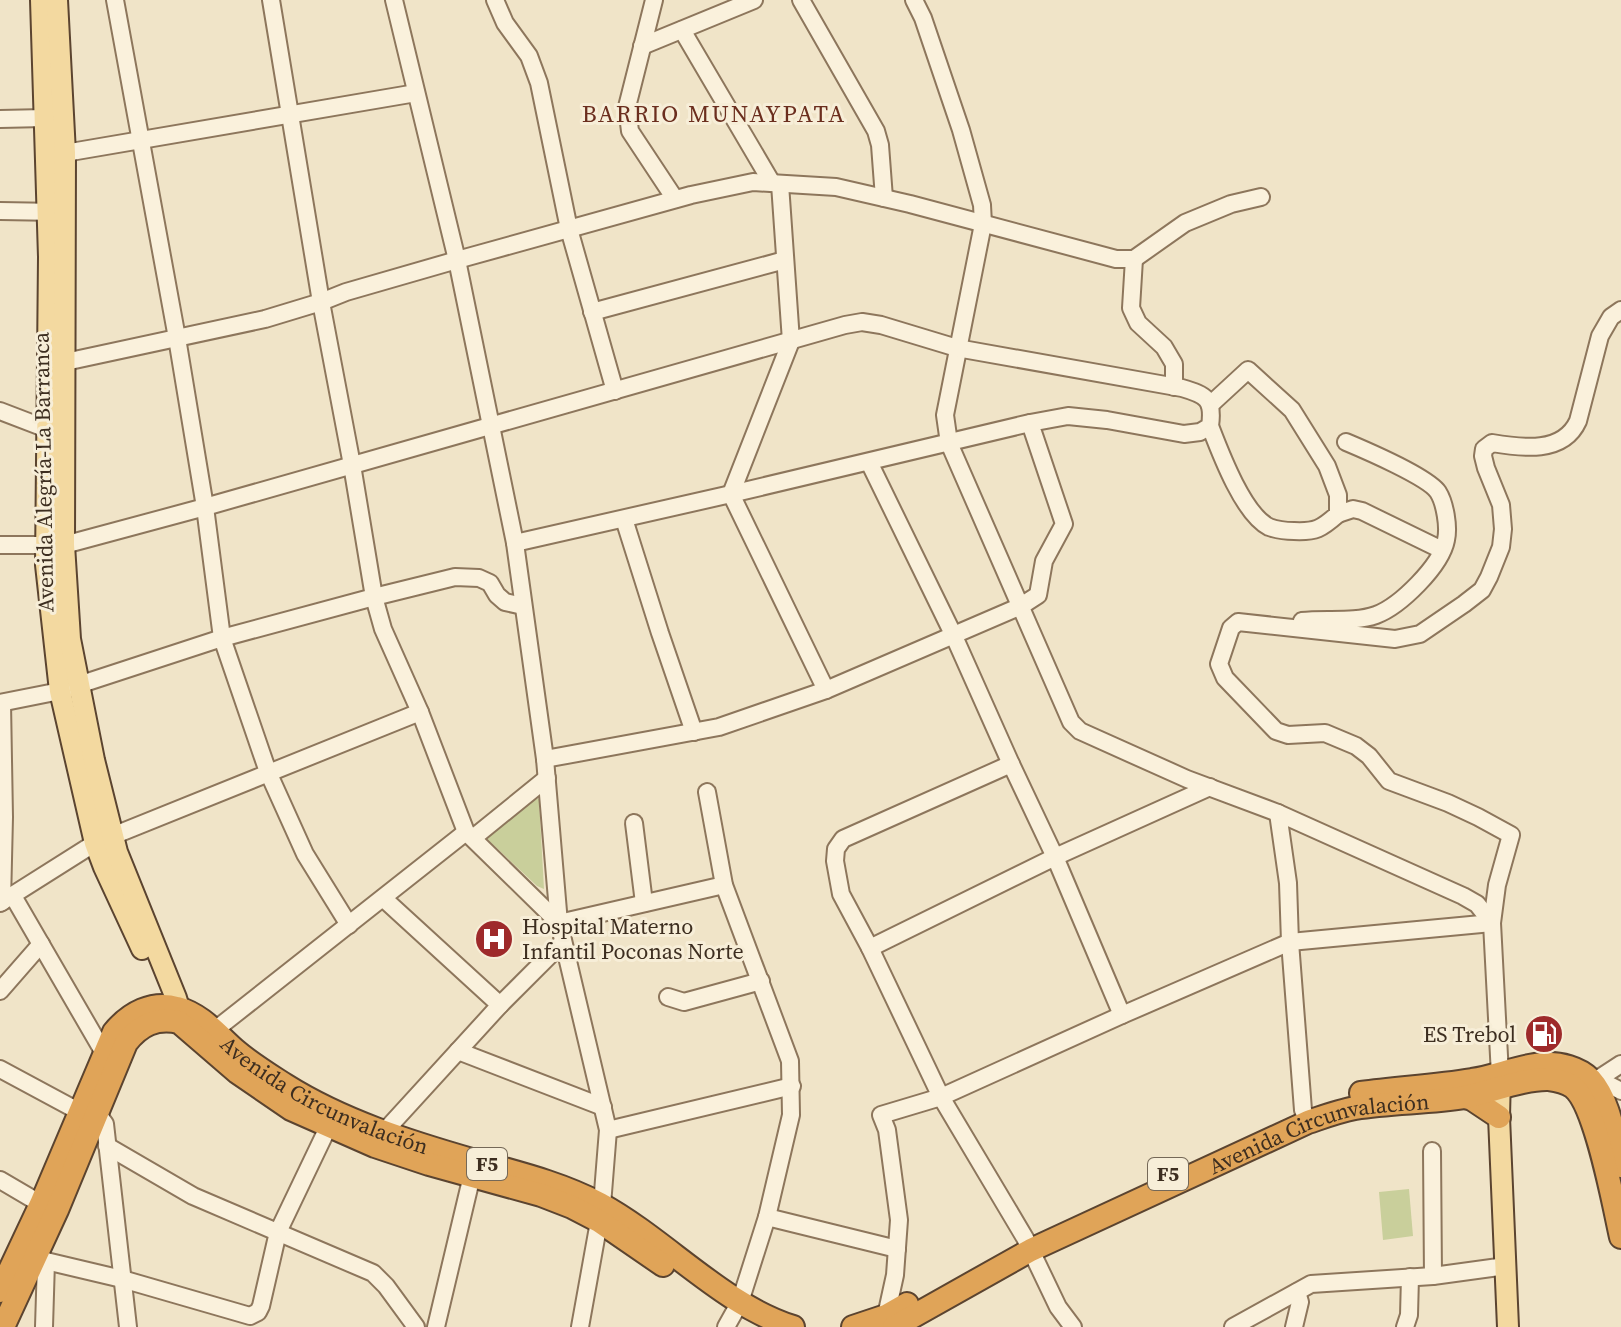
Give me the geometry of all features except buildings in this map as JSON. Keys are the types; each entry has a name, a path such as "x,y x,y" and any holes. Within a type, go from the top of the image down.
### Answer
{"highway":[{"name":"Avenida Circunvalación","path":"173,1014 200,1018 209,1036 237,1072 291,1109 384,1132 572,1207 600,1213 753,1327"},
{"path":"0,1291 112,1056 147,1023 173,1014"},
{"path":"1621,1166 1606,1107 1594,1079 1579,1072 1566,1074 1589,1109 1616,1193 1621,1237"},
{"name":"Avenida Circunvalación","path":"853,1327 902,1319 1028,1244 1341,1097 1470,1081 1548,1079 1566,1074"},
{"name":"Avenida Circunvalación","path":"1305,1116 1465,1097 1500,1082"},
{"path":"1465,1097 1499,1117"},
{"path":"3,1327 41,1258 86,1111"},
{"name":"Avenida Circunvalación","path":"332,1119 375,1146 474,1169"},
{"name":"Avenida Circunvalación","path":"733,1314 793,1327"}],"main road":[{"name":"Avenida Alegría-La Barranca","path":"41,0 45,118 56,153"},
{"name":"Avenida Alegría-La Barranca","path":"57,0 57,211 49,257 56,430 53,639 69,689 104,839 122,869 164,966 173,1014"},
{"path":"1500,1082 1508,1327"}],"street":[{"path":"115,0 177,338 205,507 222,638 268,772 305,854 349,925"},
{"path":"271,0 321,302 374,597 383,629 469,835 559,923"},
{"path":"394,0 457,260 515,543 545,759 559,923 608,1130 600,1213 580,1327"},
{"path":"654,0 627,107 630,131 675,199"},
{"path":"642,46 754,0"},
{"path":"801,0 876,131 884,198"},
{"path":"914,0 961,130 982,205 983,224 945,415 949,443 1071,722 1080,731 1278,813 1463,896 1477,904 1492,923"},
{"path":"497,1 505,23 529,56 539,83 569,229 615,391"},
{"path":"682,30 776,184 791,341 731,494 826,690"},
{"path":"56,153 416,93"},
{"path":"0,119 45,118"},
{"path":"55,364 265,319 457,260 675,199 753,182 836,187 1116,259 1134,259 1185,223 1231,204 1261,197"},
{"path":"0,211 57,211"},
{"path":"1134,259 1131,308 1138,323 1164,347 1174,364 1174,387"},
{"path":"592,312 785,260"},
{"path":"1500,1082 1492,923 1497,885 1511,835 1448,803 1389,781 1369,756 1356,746 1325,733 1288,735 1276,731 1225,678 1219,664 1231,628 1238,622 1395,639 1420,634 1482,590 1501,547 1503,529 1501,505 1486,468 1484,449 1492,443 1519,448 1546,446 1564,440 1573,431 1600,336 1611,317 1621,310"},
{"path":"0,545 54,545 205,507 862,322 957,348 1197,393 1208,400 1213,411 1210,426 1224,464 1252,511 1266,526 1283,531 1311,532 1323,528 1338,514 1353,509 1442,550"},
{"path":"1210,405 1248,370 1292,410 1327,466 1338,495 1338,514"},
{"path":"0,411 56,430"},
{"path":"515,543 1068,416 1184,434 1200,432 1210,426"},
{"path":"545,759 719,727 826,690 1021,606 1038,595 1044,561 1064,524 1030,423"},
{"path":"1272,625 1374,616 1403,599 1436,563 1446,542 1447,520 1437,492 1426,482 1346,442"},
{"path":"869,462 953,634 1055,857 1122,1015"},
{"path":"624,519 694,732"},
{"path":"112,1056 41,944 5,901 1,703 69,689 222,638 455,577 479,578 490,583 505,602 523,606"},
{"path":"5,901 104,839 420,712"},
{"path":"1011,764 843,839 836,849 835,861 841,894 941,1097 1028,1244 1058,1307 1073,1327"},
{"path":"209,1036 383,898 547,778"},
{"path":"870,948 1055,857 1210,787"},
{"path":"707,792 724,885 790,1061 792,1086 791,1115 767,1217 733,1314"},
{"path":"1278,813 1288,883 1305,1116"},
{"path":"634,823 644,903"},
{"path":"559,923 724,885"},
{"path":"383,898 500,1005"},
{"path":"902,1319 895,1275 899,1220 887,1130 881,1115 941,1097 1290,942 1492,923"},
{"path":"384,1132 500,1005 563,942"},
{"path":"0,991 41,944"},
{"path":"668,997 684,1002 761,981"},
{"path":"458,1051 603,1107"},
{"path":"1594,1079 1621,1064"},
{"path":"0,1069 86,1111 105,1124 128,1327"},
{"path":"1594,1079 1621,1091"},
{"path":"608,1130 792,1086"},
{"path":"44,1327 41,1258 250,1316 258,1312 278,1232 332,1119"},
{"path":"107,1146 193,1196 373,1273 416,1327"},
{"path":"1432,1151 1433,1276"},
{"path":"436,1327 474,1169"},
{"path":"0,1180 41,1204"},
{"path":"767,1217 897,1249"},
{"path":"1233,1327 1311,1284 1433,1276 1506,1266"},
{"path":"1405,1327 1409,1315 1410,1277"},
{"path":"1294,1327 1300,1302 1297,1292"}],"green space":[{"path":"532,797 539,799 544,889 484,836"},
{"path":"1409,1189 1413,1236 1383,1240 1379,1192"}],"place":[{"name":"Hospital Materno Infantil Poconas Norte","path":"494,939"},
{"name":"ES Trebol","path":"1544,1034"}],"district":[{"name":"BARRIO MUNAYPATA","path":"714,114"}]}
